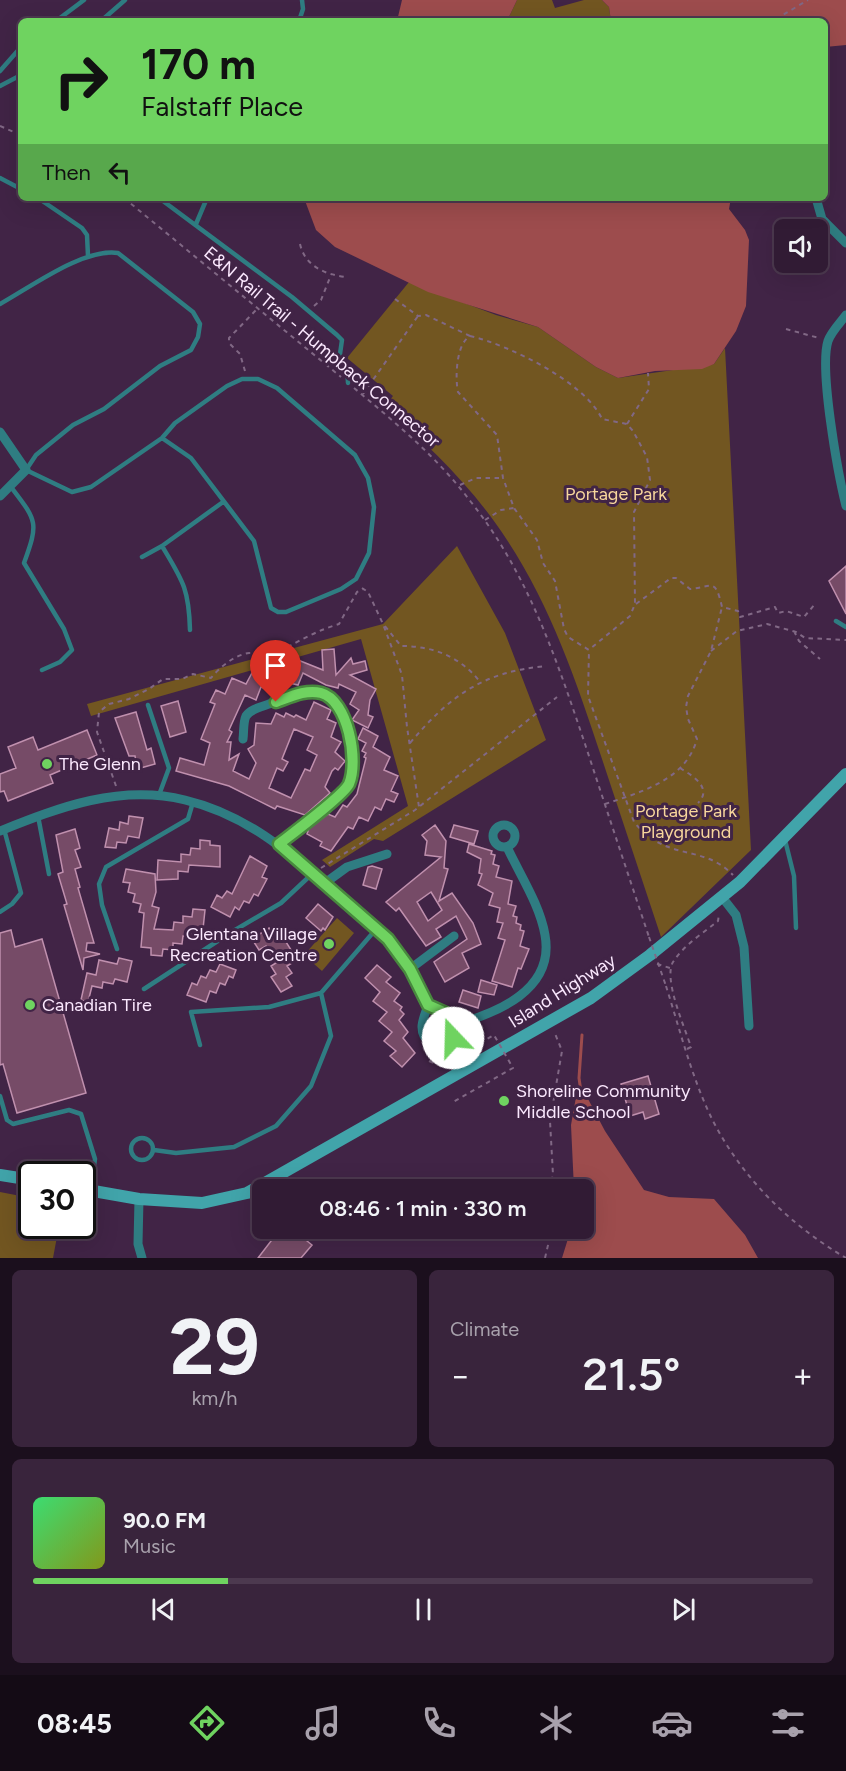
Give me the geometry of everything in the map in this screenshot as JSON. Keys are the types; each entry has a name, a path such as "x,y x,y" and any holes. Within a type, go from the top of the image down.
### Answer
{"main road":[{"name":"Island Highway","path":"96,1191 139,1199 202,1203 247,1193 591,998 740,882 846,774"},
{"path":"0,1175 18,1178"}],"street":[{"path":"817,201 822,219 846,243"},
{"path":"846,315 828,340 825,363 838,470 846,506"},
{"path":"0,432 26,470 11,488 0,496"},
{"path":"243,739 245,717 251,711 298,694 322,693 333,699 345,722 351,756 348,784 339,795 279,844"},
{"path":"2,830 99,797 119,795 159,795 194,802 239,818 279,844 388,939 410,969 428,1005 446,1013 454,1025 453,1038 446,1044 432,1044 424,1036 422,1027 428,1005"},
{"path":"454,1025 479,1018 517,1000 532,986 542,969 547,949 545,933 507,847"},
{"path":"325,883 347,867 387,854"},
{"path":"722,897 736,915 744,947 749,1026"},
{"path":"410,969 454,936"},
{"path":"139,1199 138,1244 142,1258"}],"lane":[{"path":"60,18 84,0"},
{"path":"104,18 125,0"},
{"path":"299,18 303,9 302,0"},
{"path":"0,71 18,50"},
{"path":"0,86 18,77"},
{"path":"0,178 18,187"},
{"path":"42,201 82,228 87,236 88,256"},
{"path":"163,201 309,311 342,340 340,354 347,365 348,382"},
{"path":"196,224 206,201"},
{"path":"0,304 88,256 105,251 118,253 193,312 200,324 198,337 190,350 160,366 104,409 73,425 36,455 26,470 72,492 91,487 162,438 175,423 227,386 242,379 258,379 277,388 356,455 368,478 374,507 369,553 356,579 341,589 278,612 270,608 254,541 191,458 162,438"},
{"path":"11,488 34,517 34,536 24,563 64,628 72,650 60,662 42,670"},
{"path":"142,556 162,546 223,502"},
{"path":"162,546 186,585 190,630"},
{"path":"836,621 846,627"},
{"path":"148,705 169,768 159,795"},
{"path":"117,949 102,905 99,884 106,867 188,819 194,802"},
{"path":"38,816 49,874"},
{"path":"0,912 12,904 21,893 2,830"},
{"path":"784,838 793,869 796,928"},
{"path":"144,989 281,903 314,873"},
{"path":"200,1046 191,1012 269,1007 321,993 377,928"},
{"path":"154,1150 176,1153 234,1147 276,1125 311,1086 331,1036 321,993"},
{"path":"0,1096 7,1120 13,1124 69,1110 81,1114 94,1161"},
{"path":"140,1138 147,1138 154,1150 151,1157 145,1161 138,1160 132,1155 131,1148 140,1138"}],"path":[{"path":"782,18 781,16 808,0"},
{"path":"0,126 18,134"},
{"name":"E&N Rail Trail - Humpback Connector","path":"128,201 348,382 419,444 458,486 484,520 518,573 546,633 712,1119 741,1166 793,1221 846,1258"},
{"path":"300,244 310,266 331,275 345,277"},
{"path":"309,311 321,300 325,285 331,275"},
{"path":"395,299 418,316 426,315 470,336 502,345 542,366 593,403 602,419 627,424 633,431 647,457 651,480 634,512 635,604 630,616 589,650 588,696 634,822 653,841 674,850 711,858 740,882"},
{"path":"242,379 246,370 240,354 228,342 229,338 258,308"},
{"path":"362,395 418,316"},
{"path":"786,329 828,340"},
{"path":"470,336 465,339 459,352 456,383 458,392 497,435 503,478 513,508 537,540 543,563 555,581 564,628 568,637 589,650"},
{"path":"627,424 649,389 648,373"},
{"path":"458,486 476,478 503,478"},
{"path":"484,520 501,510 513,508"},
{"path":"605,804 664,781 689,759 698,739 688,719 688,696 711,651 722,607 719,592 715,587 709,584 690,588 676,578 671,578 635,604"},
{"path":"119,795 97,732 99,712 110,704 129,699 163,680 182,679 193,674 211,678 227,662 249,653 269,657 295,645 315,631 339,624 359,590 368,592 402,675 419,807"},
{"path":"722,607 738,611 741,617 775,607 778,613 786,611 804,617 815,604"},
{"path":"383,624 401,646 426,647 451,657 462,663 481,683"},
{"path":"711,651 737,631 767,624 794,631 805,638 846,640"},
{"path":"794,631 799,641 820,658"},
{"path":"410,743 432,716 450,700 481,683 505,674 546,666"},
{"path":"314,873 419,807 557,697"},
{"path":"680,768 693,776 704,790 698,803"},
{"path":"687,1048 692,1047 671,983 670,968 682,951 718,921 722,897"},
{"path":"658,966 670,968"},
{"path":"550,1023 562,1051 550,1121 552,1179"},
{"path":"432,1044 429,1061 441,1066 494,1035 513,1068 453,1102"},
{"path":"545,1258 549,1239"}],"green space":[{"path":"517,0 552,0 555,8 584,0 602,0 609,7 611,18 508,18"},
{"name":"Portage Park","path":"409,282 496,315 538,327 596,367 618,378 714,364 725,348 751,850 661,937 582,700 561,645 523,565 494,521 466,486 418,437 384,407 393,396 347,358"},
{"path":"457,546 505,633 546,740 383,841 374,839 330,867 322,860 408,806 361,639 91,716 87,704 383,624"},
{"name":"Glentana Village Recreation Centre","path":"337,918 354,933 322,971 304,955"},
{"path":"0,1192 18,1195 18,1239 57,1239 53,1258 0,1258"}],"shaded area":[{"path":"402,0 517,0 508,18 398,18"},
{"path":"602,0 846,0 846,45 828,47 828,18 611,18 609,7"},
{"path":"305,201 730,201 729,209 745,230 749,240 746,306 736,331 714,364 702,369 655,371 618,378 596,367 538,327 428,292 335,247 316,230"},
{"path":"576,1097 587,1097 605,1131 644,1190 669,1197 714,1199 745,1235 758,1258 562,1258 568,1239 594,1239 594,1179 574,1179 571,1125"}],"building":[{"path":"846,566 846,614 829,581"},
{"path":"334,649 336,675 351,658 353,664 365,661 367,670 350,675 376,689 370,700 368,715 373,717 368,728 352,720 359,710 350,704 356,692 339,684 338,688 326,685 303,673 298,685 282,681 279,688 275,687 273,691 261,687 256,700 245,695 229,730 232,732 227,742 231,742 229,760 239,754 233,771 249,779 256,763 248,749 254,745 256,723 271,724 276,713 284,717 286,713 294,717 296,715 306,720 314,702 331,710 327,719 336,723 331,737 341,742 335,752 345,761 338,770 335,768 332,771 325,787 330,793 305,815 277,806 275,809 229,786 176,771 180,758 204,765 210,743 201,739 215,704 210,702 216,690 225,694 232,678 246,684 253,671 272,681 275,673 280,675 283,668 293,672 298,660 323,670 322,650","holes":["294,729 313,737 307,750 317,755 310,771 305,769 291,798 269,788 277,768 283,771 288,762 282,759"]},
{"path":"178,701 186,732 170,737 161,706"},
{"path":"136,712 147,750 151,748 155,764 137,769 135,756 129,756 115,718"},
{"path":"363,728 378,736 373,747 390,757 384,770 398,776 391,791 398,794 394,802 386,799 381,810 375,807 368,821 359,817 353,829 348,827 331,851 320,846 322,842 307,834 309,828 328,814 335,817 343,805 347,807 357,794 366,758 364,757 366,753 362,751 366,743 358,739"},
{"name":"The Glenn","path":"87,730 97,755 50,775 53,783 8,801 4,791 0,792 0,774 16,768 8,747 33,737 38,750"},
{"path":"129,816 143,818 139,838 128,836 126,843 117,842 116,848 105,847 109,828 119,830 120,822 128,824"},
{"path":"435,825 446,841 444,868 448,869 439,901 452,893 473,923 481,944 462,953 469,968 445,982 434,962 467,939 456,916 436,929 441,937 426,946 399,908 396,911 386,902 441,857 425,855 427,841 422,835","holes":["431,892 442,910 428,921 417,902"]},
{"path":"454,825 478,831 474,844 450,837"},
{"path":"75,829 80,848 75,850 81,867 75,869 80,887 78,888 94,943 87,943 86,951 100,954 84,958 83,970 64,905 67,904 58,874 63,872 56,835"},
{"path":"200,840 210,841 210,845 220,846 220,867 189,865 188,872 178,871 178,879 157,880 158,860 181,862 181,854 190,855 191,848 200,849"},
{"path":"469,844 492,851 491,854 495,855 493,864 499,866 496,877 512,881 508,904 516,906 513,916 517,917 516,923 521,925 520,930 524,931 520,946 529,949 521,969 518,968 512,987 492,981 505,940 498,938 503,923 497,922 500,908 489,905 493,893 478,885 482,874 479,873 481,859 467,852"},
{"path":"250,856 267,866 262,877 267,879 258,896 254,894 249,903 244,901 239,910 235,907 230,917 211,907 217,895 222,898 227,891 232,894"},
{"path":"368,867 382,869 376,889 363,885"},
{"path":"126,869 155,874 156,892 152,906 159,908 154,929 173,930 174,922 183,923 183,916 192,917 193,909 205,910 203,929 192,928 192,936 183,936 182,944 173,943 173,950 163,949 162,956 151,955 151,948 141,947 144,913 139,912 141,904 133,902 135,894 128,892 130,883 123,882"},
{"name":"Glentana Village Recreation Centre","path":"318,904 333,917 325,930 323,928 321,931 306,918"},
{"path":"269,928 275,938 281,934 293,953 288,956 292,963 287,966 292,973 286,977 292,986 281,992 271,977 276,974 271,966 276,963 266,946 259,950 252,939"},
{"name":"Canadian Tire","path":"11,930 15,947 42,939 86,1093 17,1113 3,1064 0,1065 0,933"},
{"path":"119,958 132,961 127,982 115,979 113,984 103,982 102,988 92,986 88,1002 81,1000 87,973 96,975 99,960 117,964"},
{"path":"220,964 236,970 233,978 229,976 225,985 220,983 216,993 210,991 206,1002 187,995 192,983 197,985 201,976 206,978 210,970 216,972"},
{"path":"377,965 391,977 386,982 400,993 394,1001 402,1007 400,1010 404,1014 399,1020 408,1032 403,1038 415,1053 402,1067 390,1056 396,1051 384,1041 392,1032 379,1021 387,1012 373,1001 380,992 365,978"},
{"path":"481,980 497,985 494,995 478,992"},
{"path":"463,990 481,996 478,1008 459,1002"},
{"path":"648,1076 659,1114 645,1119 643,1112 630,1116 621,1084"},
{"path":"273,1239 305,1239 312,1245 301,1258 258,1258"}],"waterway":[{"path":"582,1035 579,1078 582,1099"}],"place":[{"name":"The Glenn","path":"47,764"},
{"name":"Glentana Village Recreation Centre","path":"329,944"},
{"name":"Canadian Tire","path":"30,1005"},
{"name":"Shoreline Community Middle School","path":"504,1101"}],"route":[{"path":"276,702 310,692 322,693 333,699 339,707 350,737 351,756 348,784 339,795 279,844 388,939 410,969 428,1005 446,1013 453,1022 456,1029 453,1038"}],"park label":[{"name":"Portage Park Playground","path":"686,821"}]}
